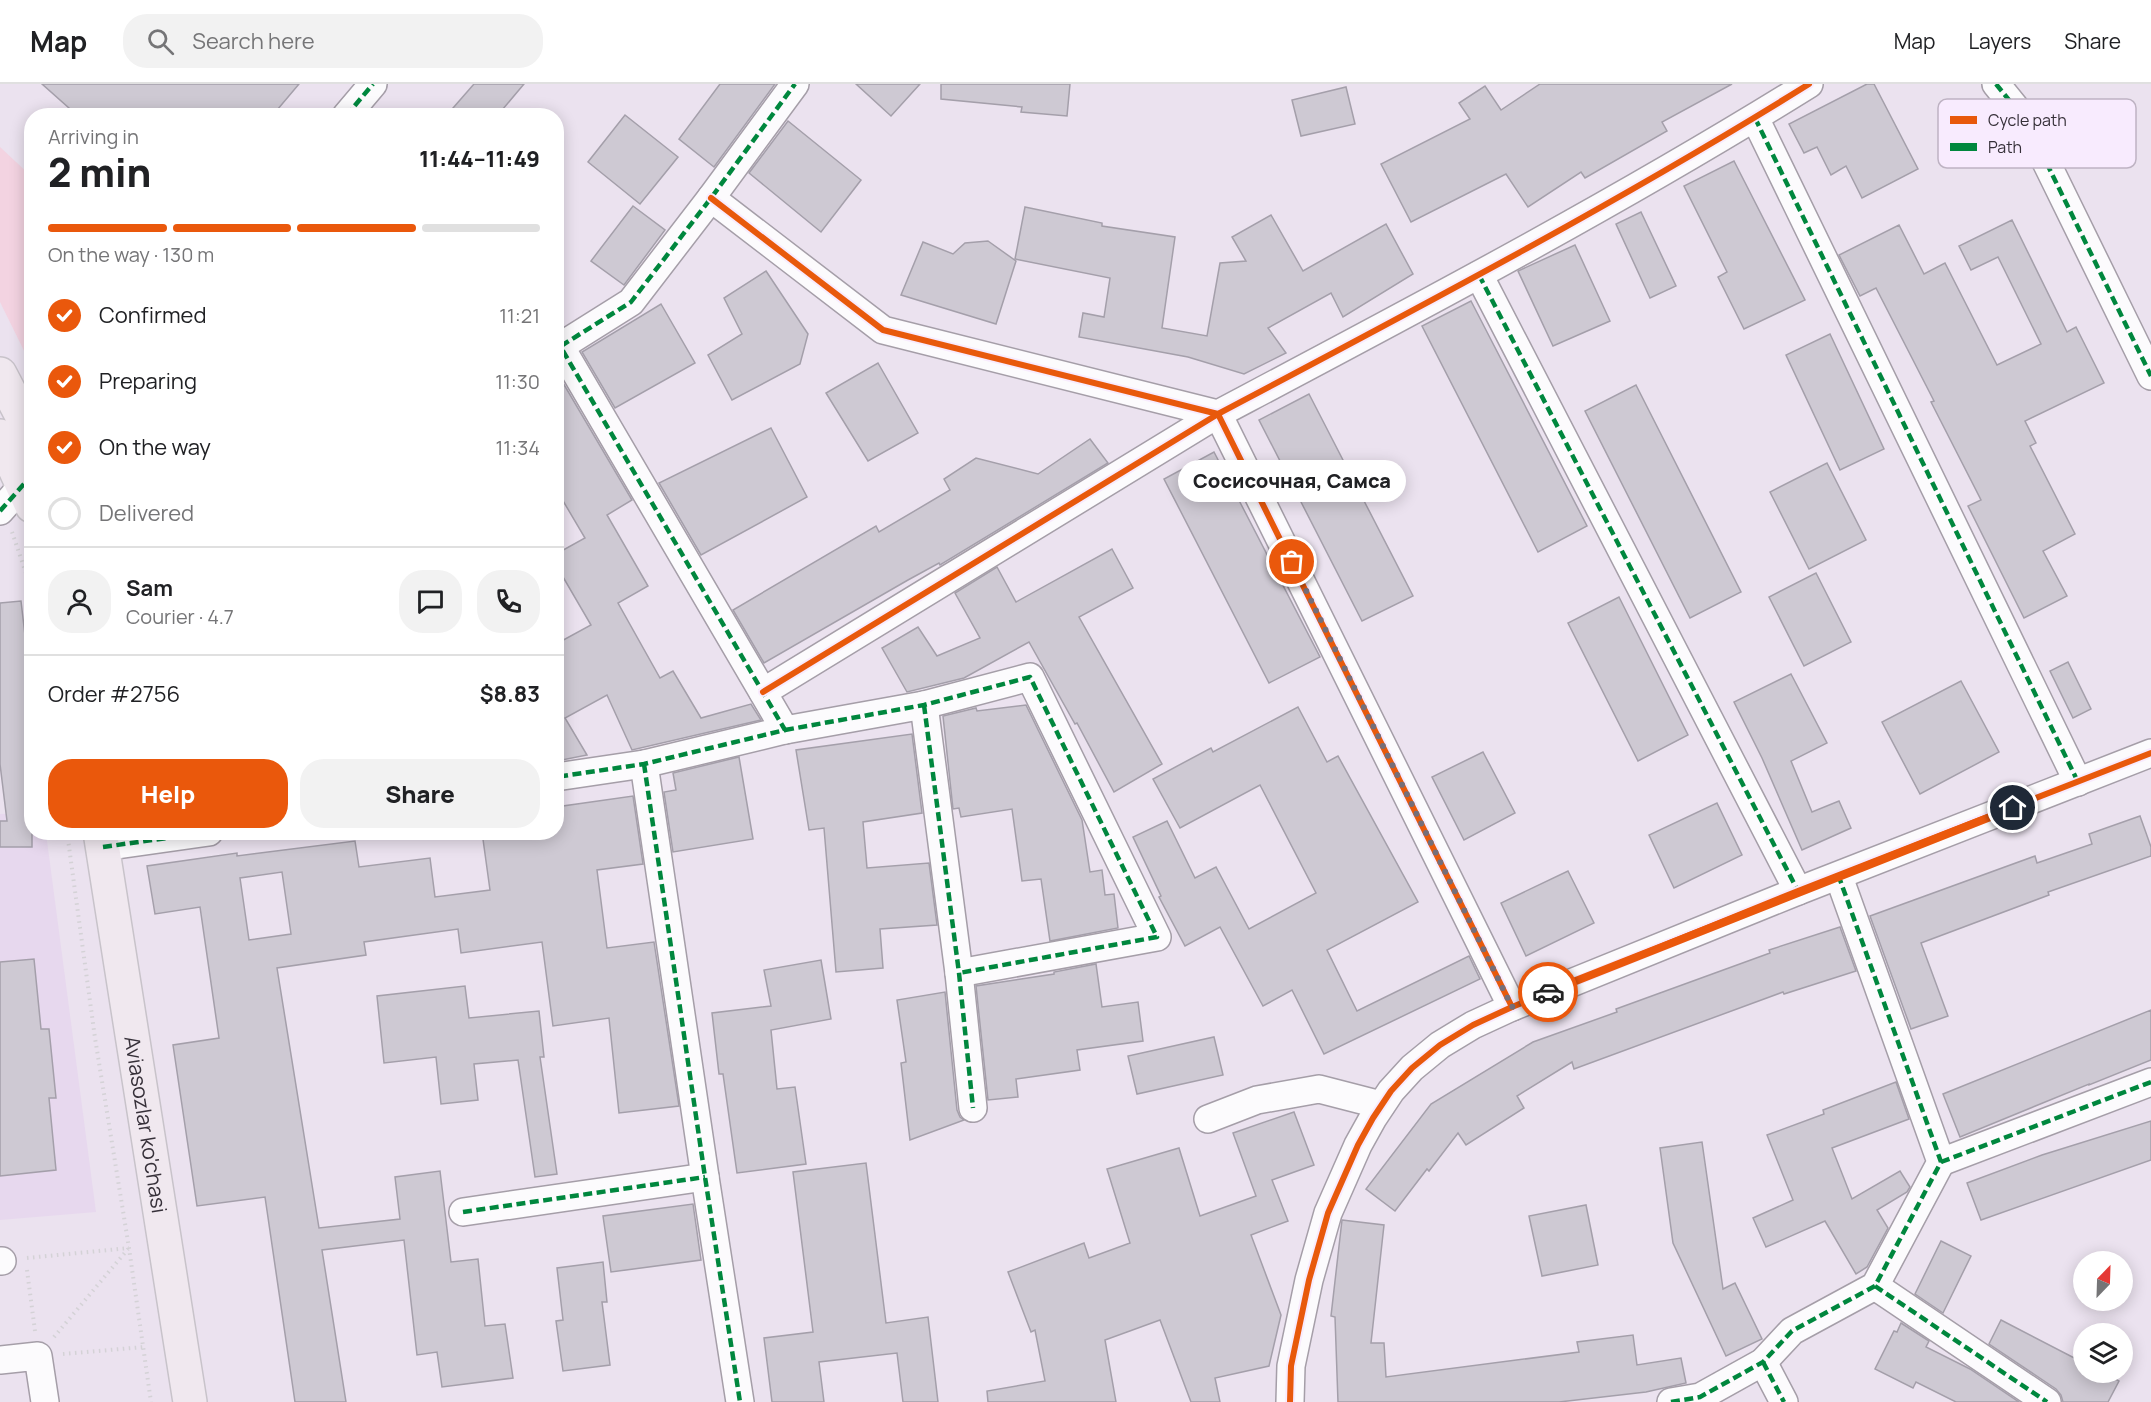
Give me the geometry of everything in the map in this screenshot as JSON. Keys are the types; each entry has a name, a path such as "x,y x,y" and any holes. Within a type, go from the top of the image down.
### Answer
{"main road":[{"path":"0,374 24,420"},
{"path":"0,436 18,497"},
{"name":"Aviasozlar ko'chasi","path":"102,840 190,1402"}],"street":[{"path":"353,108 374,84"},
{"path":"564,340 631,302 795,84"},
{"path":"763,692 1218,414 1479,275 1755,118 1809,84"},
{"path":"1996,84 2008,99"},
{"path":"1755,118 2078,782"},
{"path":"2049,168 2151,376"},
{"path":"711,198 883,330 1218,414 1512,1007"},
{"path":"1479,275 1798,891"},
{"path":"564,352 785,730"},
{"path":"564,776 644,764 785,730 924,705 1030,676 1157,937 959,973"},
{"path":"924,705 974,1108"},
{"path":"1290,1402 1291,1366 1309,1280 1328,1213 1358,1145 1391,1091 1412,1068 1440,1045 1473,1025 1512,1007 1798,891 1839,877 2151,753"},
{"path":"644,764 740,1402"},
{"path":"1839,877 1941,1162"},
{"path":"1671,1402 1700,1397 1763,1362 1792,1331 1875,1286 1941,1162 2151,1082"},
{"path":"1208,1119 1257,1100 1319,1089 1382,1105"},
{"path":"463,1212 705,1177"},
{"path":"1875,1286 2047,1402"},
{"path":"0,1360 38,1356 45,1402"},
{"path":"1763,1362 1784,1402"}],"path":[{"path":"18,497 24,537"},
{"path":"68,840 95,1038 151,1402"},
{"path":"38,1356 26,1259 129,1248"},
{"path":"38,1356 129,1248"},
{"path":"38,1356 144,1347"}],"shaded area":[{"path":"0,147 24,169 24,351 0,302"},
{"path":"24,813 24,840 47,840 96,1212 0,1220 0,814"}],"building":[{"path":"42,84 299,84 279,108 69,108"},
{"path":"474,84 524,84 504,108 453,108"},
{"path":"720,84 775,84 714,167 679,139"},
{"path":"856,84 920,84 891,116"},
{"path":"941,84 1070,84 1067,116 1021,112 1022,107 941,99"},
{"path":"1540,84 1732,84 1662,122 1667,131 1585,178 1581,172 1528,207 1506,174 1411,222 1381,164 1470,119 1459,103 1485,86 1501,110"},
{"path":"1867,84 1874,84 1918,169 1862,198 1846,166 1831,175 1817,147 1804,153 1789,124"},
{"path":"1346,87 1355,124 1301,136 1292,100"},
{"path":"625,115 678,157 640,204 588,162"},
{"path":"788,121 861,180 821,232 749,173"},
{"path":"1734,161 1805,300 1744,329 1718,277 1727,272 1684,186"},
{"path":"633,206 665,230 624,285 591,261"},
{"path":"1025,207 1102,223 1102,226 1175,237 1162,328 1207,336 1220,263 1246,261 1232,237 1271,215 1303,271 1386,224 1413,274 1343,317 1331,293 1268,328 1286,353 1244,374 1188,357 1079,337 1083,313 1104,317 1110,278 1015,259"},
{"path":"1641,212 1676,286 1650,298 1616,224"},
{"path":"2012,220 2067,332 2076,327 2104,383 2025,421 2036,443 2030,446 2075,534 2043,551 2067,596 2024,618 1968,506 1981,500 1931,402 1934,401 1876,288 1860,296 1839,255 1899,225 1924,274 1945,263 1997,365 2041,344 1998,257 1971,270 1959,246"},
{"path":"988,241 1016,261 996,324 901,295 923,242 953,254 965,243"},
{"path":"1575,245 1610,321 1553,346 1518,271"},
{"path":"766,271 808,334 800,364 732,400 708,355 742,334 724,298"},
{"path":"1471,301 1587,526 1538,552 1422,326"},
{"path":"661,304 695,363 615,408 582,352"},
{"path":"1830,334 1884,449 1840,470 1786,355"},
{"path":"878,363 918,433 868,461 826,393"},
{"path":"564,385 632,500 607,515 648,586 618,603 660,678 673,671 701,718 751,704 761,720 632,750 607,695 565,718 587,755 564,760 564,640 591,625 564,579 564,550 585,538 564,503"},
{"path":"1636,385 1741,592 1690,618 1585,411"},
{"path":"1309,394 1413,596 1362,621 1259,420"},
{"path":"771,428 807,497 701,555 659,483"},
{"path":"1090,439 1108,463 940,565 939,563 908,580 764,663 733,610 876,526 879,532 950,490 944,479 976,458 1038,474"},
{"path":"1214,452 1320,657 1269,683 1164,479"},
{"path":"1827,463 1866,540 1809,569 1770,492"},
{"path":"1112,549 1133,588 1079,617 1162,764 1114,792 1077,723 1075,724 1029,642 964,678 907,692 882,648 918,627 937,656 980,638 955,593 997,567 1016,602"},
{"path":"1816,573 1851,642 1804,666 1769,597"},
{"path":"1619,597 1688,735 1638,761 1568,623"},
{"path":"21,601 24,627 24,840 32,840 32,847 0,847 0,821 7,821 0,764 0,603"},
{"path":"2068,662 2091,709 2073,718 2050,671"},
{"path":"1791,674 1827,743 1791,761 1812,812 1839,801 1851,828 1802,850 1762,758 1734,702"},
{"path":"1961,681 1999,752 1920,794 1882,722"},
{"path":"1026,705 1082,820 1090,872 1102,870 1105,895 1114,894 1118,928 1050,941 1041,879 1022,881 1012,809 961,817 959,808 953,809 943,716 976,708 977,711"},
{"path":"1298,707 1327,762 1338,756 1418,902 1327,950 1357,1011 1469,956 1480,979 1324,1054 1292,990 1263,1006 1220,927 1185,946 1159,897 1161,896 1133,837 1167,821 1195,878 1216,867 1249,929 1316,893 1260,785 1180,828 1153,779 1211,748 1213,752"},
{"path":"912,734 922,813 863,822 867,868 929,863 937,925 880,929 883,968 836,972 824,828 809,830 796,750"},
{"path":"1483,752 1515,813 1464,840 1432,777"},
{"path":"739,757 753,839 673,852 664,792 676,790 673,773"},
{"path":"633,796 643,864 597,870 607,948 654,942 679,1106 619,1113 609,1018 553,1026 542,942 461,953 458,929 364,942 366,955 277,968 319,1228 400,1219 395,1177 440,1171 451,1262 478,1259 485,1326 505,1324 513,1378 442,1387 437,1352 417,1355 404,1240 322,1250 346,1402 295,1402 265,1197 197,1206 173,1045 219,1038 200,907 155,914 147,866 237,853 237,856 355,841 359,867 430,858 435,897 490,890 483,840 564,840 564,806","holes":["282,872 291,934 249,940 240,878"]},
{"path":"1717,803 1742,855 1674,888 1649,835"},
{"path":"2140,816 2151,847 2151,856 2048,892 2049,895 1921,943 1948,1016 1911,1029 1870,916 2035,856 2037,863 2092,844 2089,834"},
{"path":"1568,871 1594,923 1526,956 1501,903"},
{"path":"1840,927 1856,971 1784,994 1783,992 1574,1069 1572,1062 1517,1096 1524,1108 1466,1145 1458,1133 1395,1211 1366,1189 1431,1104 1533,1042 1770,953 1769,950"},
{"path":"34,959 41,1029 49,1029 56,1098 49,1098 56,1170 0,1176 0,962"},
{"path":"821,960 831,1019 771,1030 777,1089 795,1087 806,1164 737,1173 723,1074 719,1074 712,1013 771,1006 764,970"},
{"path":"1096,964 1102,1007 1138,1002 1143,1041 1077,1050 1080,1070 1016,1079 1018,1097 988,1100 976,986 1054,974 1054,972"},
{"path":"465,986 469,1018 539,1011 544,1057 540,1057 557,1174 535,1177 518,1060 474,1064 478,1100 441,1104 436,1057 384,1063 377,996"},
{"path":"945,992 957,1110 964,1120 910,1140 901,1063 906,1062 897,1000"},
{"path":"2151,1010 2151,1060 1960,1137 1943,1094"},
{"path":"1214,1037 1223,1075 1137,1094 1128,1056"},
{"path":"1896,1082 1909,1119 1832,1148 1852,1199 1900,1171 1910,1187 1907,1192 1877,1210 1888,1228 1867,1267 1856,1274 1825,1221 1766,1247 1753,1218 1793,1200 1767,1135 1824,1114 1823,1110"},
{"path":"1294,1112 1314,1165 1272,1180 1288,1221 1251,1235 1281,1315 1269,1366 1215,1378 1220,1402 1191,1402 1160,1320 1105,1340 1116,1402 988,1402 987,1391 1045,1381 1035,1330 1031,1332 1008,1272 1084,1243 1089,1258 1130,1243 1107,1169 1179,1148 1200,1216 1256,1196 1233,1133"},
{"path":"2151,1121 2151,1160 1981,1220 1967,1183 2042,1155"},
{"path":"1702,1142 1723,1289 1735,1283 1762,1339 1726,1356 1673,1243 1660,1148"},
{"path":"866,1163 886,1323 928,1317 938,1402 903,1402 897,1353 819,1362 824,1402 772,1402 764,1338 813,1332 793,1172"},
{"path":"693,1204 701,1260 611,1272 603,1216"},
{"path":"1586,1205 1598,1265 1542,1276 1529,1216"},
{"path":"1342,1220 1384,1225 1371,1343 1384,1343 1386,1377 1579,1352 1577,1342 1633,1335 1637,1365 1681,1358 1686,1383 1646,1392 1559,1402 1338,1402 1335,1317 1331,1316"},
{"path":"1941,1241 1971,1256 1943,1313 1915,1294"},
{"path":"603,1262 607,1302 602,1302 610,1365 563,1371 556,1321 563,1320 557,1268"},
{"path":"2001,1320 2073,1357 2073,1383 2118,1383 2108,1402 2063,1402 2056,1389 1989,1344"},
{"path":"1901,1323 1929,1341 1926,1347 1970,1369 2019,1402 1956,1402 1916,1382 1913,1388 1875,1369 1894,1331 1897,1332"}],"marked path":[{"path":"353,108 373,84"},
{"path":"564,344 631,302 795,84"},
{"path":"1996,84 2008,99"},
{"path":"1755,118 2078,782"},
{"path":"2049,168 2151,376"},
{"path":"1479,275 1798,891"},
{"path":"564,353 785,730 644,764 564,776"},
{"path":"0,511 24,484"},
{"path":"785,730 924,705 1030,677 1157,937 959,973"},
{"path":"924,705 959,973 973,1108"},
{"path":"644,764 740,1402"},
{"path":"103,847 152,840"},
{"path":"1671,1402 1700,1397 1763,1362 1792,1331 1875,1286 1941,1162 1839,877"},
{"path":"1941,1162 2151,1082"},
{"path":"463,1212 705,1177"},
{"path":"1875,1286 2047,1402"},
{"path":"1763,1362 1784,1402"}],"cycle path":[{"path":"711,198 883,330 1218,414 1591,213 1809,84"},
{"path":"763,692 1218,414 1512,1007"},
{"path":"1290,1402 1291,1366 1309,1280 1328,1213 1358,1145 1373,1118 1391,1091 1412,1068 1440,1045 1473,1025 1512,1007 1798,891 2151,753"}],"way so far":[{"path":"1292,562 1512,1007 1548,992"}],"place":[{"name":"Сосисочная, Самса","path":"1292,562"}],"route":[{"path":"1548,992 1798,891 2013,808"}]}
